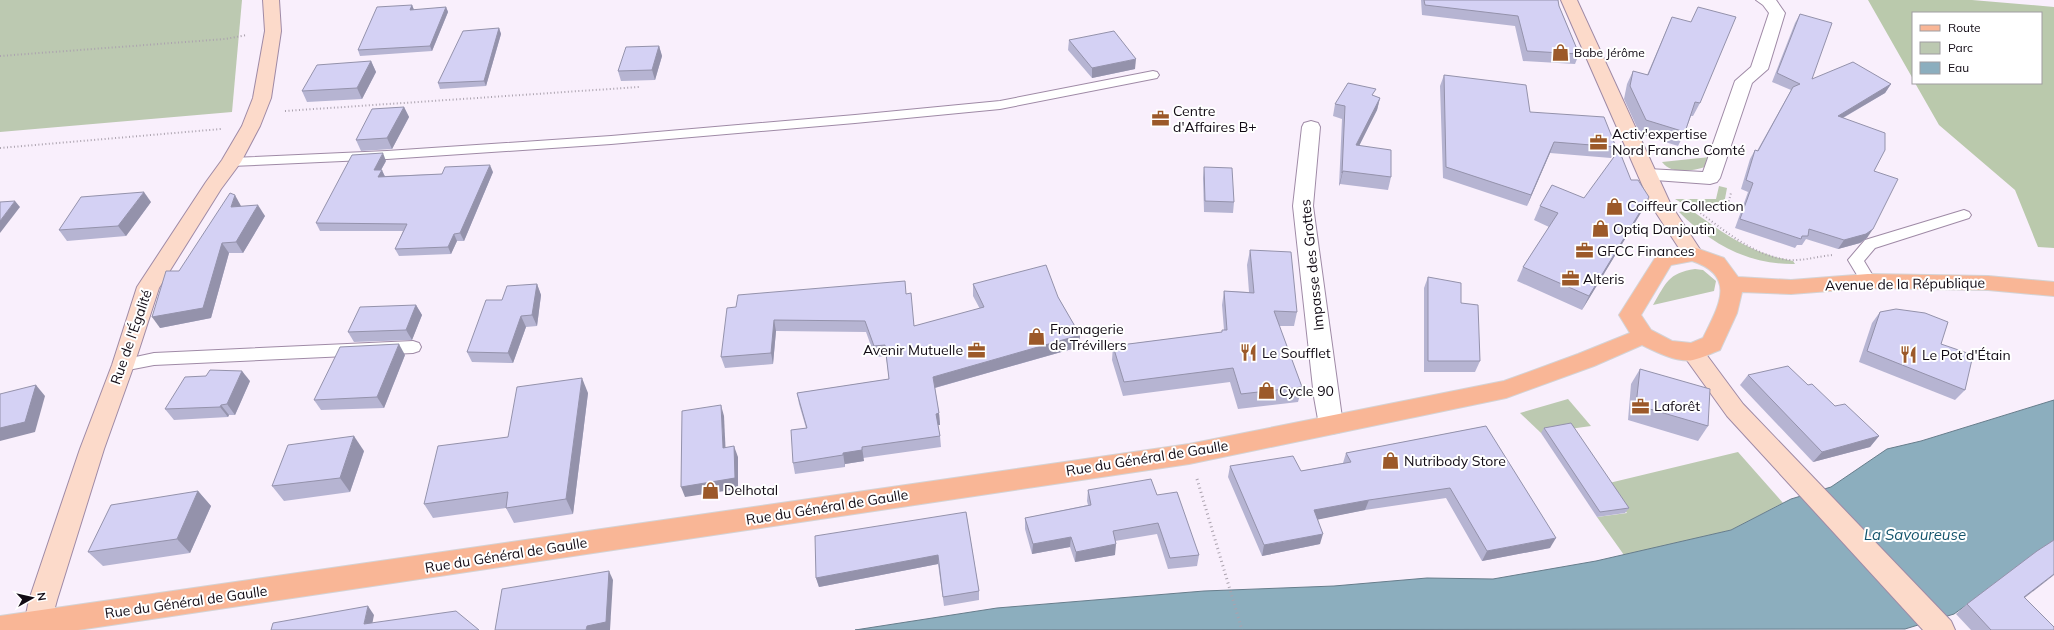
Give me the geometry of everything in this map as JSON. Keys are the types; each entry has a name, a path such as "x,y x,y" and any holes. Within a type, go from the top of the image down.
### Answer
{"main road":[{"path":"1694,254 1716,263 1732,284 1732,298 1712,344 1692,352 1668,348 1643,336 1630,315 1664,260 1677,256 1694,254"},
{"name":"Avenue de la République","path":"1732,284 1791,286 1868,281 1988,282 2054,289"},
{"name":"Rue du Général de Gaulle","path":"0,629 1189,454 1506,389 1580,362 1643,336"}],"street":[{"name":"Rue de l'Égalité","path":"38,624 43,600 82,479 123,365 148,287 213,186 232,162 254,120 262,98 273,31 271,0"},
{"path":"1569,0 1661,205 1694,254"},
{"path":"1648,175 1710,178 1744,81 1760,69 1775,20 1777,13 1769,2 1764,0"},
{"name":"Impasse des Grottes","path":"1311,127 1303,206 1326,397 1331,425"},
{"path":"1692,352 1736,410 1941,630"}],"lane":[{"path":"232,162 387,155 603,140 855,119 1000,105 1153,76"},
{"path":"1868,281 1856,260 1870,244 1964,215"},
{"path":"123,365 154,359 413,347"}],"path":[{"path":"0,56 225,39 273,31"},
{"path":"0,148 254,120 639,87"},
{"path":"1661,205 1691,206 1746,244 1768,256 1790,260 1845,253 1860,256"},
{"path":"1189,454 1242,630"}],"green space":[{"path":"0,0 242,0 232,112 0,132"},
{"path":"1868,0 1972,0 2054,7 2054,248 2038,247 2015,190 1939,125 1916,84 2042,84 2042,12 1912,12 1912,77"},
{"path":"1710,157 1705,167 1688,171 1671,169 1662,162"},
{"path":"1719,186 1727,188 1724,204 1680,202 1675,199 1716,199"},
{"path":"1691,210 1739,242 1778,258 1793,261 1795,264 1762,261 1718,243 1704,234 1679,212"},
{"path":"1695,269 1703,270 1716,281 1714,291 1653,305 1665,285 1673,276"},
{"path":"1568,399 1591,426 1541,433 1520,413"},
{"path":"1738,452 1783,503 1731,530 1624,555 1597,517 1627,513 1605,484"}],"water":[{"name":"La Savoureuse","path":"2054,400 2054,542 1954,614 1905,629 855,630 997,608 1204,591 1334,586 1427,578 1493,579 1596,561 1731,530 1791,499 1831,487 1887,449 1921,441"}],"building":[{"path":"1424,0 1558,0 1559,6 1579,54 1527,51 1518,16 1425,5"},
{"path":"412,5 410,10 446,7 430,46 358,50 377,7"},
{"path":"1698,7 1736,17 1700,103 1695,102 1685,132 1646,120 1630,86 1633,71 1648,75 1672,17 1691,22"},
{"path":"1800,14 1832,23 1812,79 1853,62 1891,84 1838,116 1885,133 1885,150 1874,171 1898,179 1873,229 1866,234 1844,240 1809,229 1808,236 1802,236 1801,239 1740,219 1753,183 1746,180 1755,150 1758,151 1793,87 1800,84 1777,73"},
{"path":"499,28 484,81 438,83 463,31"},
{"path":"1114,31 1136,59 1092,68 1069,40"},
{"path":"659,46 652,70 618,71 626,47"},
{"path":"371,61 357,88 302,91 317,65"},
{"path":"1444,75 1526,85 1530,112 1604,117 1616,147 1554,142 1531,195 1446,167"},
{"path":"1348,83 1376,89 1372,95 1380,98 1356,145 1391,150 1391,177 1343,171 1342,173 1345,106 1335,104"},
{"path":"404,107 387,138 356,140 372,109"},
{"path":"1619,150 1631,180 1638,180 1649,197 1589,296 1523,267 1558,213 1540,206 1552,185 1584,198"},
{"path":"383,153 374,170 382,170 378,177 442,174 445,167 490,165 460,233 454,234 448,247 395,249 407,224 316,223 352,155"},
{"path":"1204,167 1232,168 1234,202 1205,201"},
{"path":"144,192 118,226 59,230 81,197"},
{"path":"230,193 235,195 231,207 258,205 236,242 222,243 203,308 152,317 166,271 179,271"},
{"path":"15,201 0,221 0,202"},
{"path":"1250,250 1291,252 1297,312 1274,311 1302,387 1241,394 1233,368 1124,382 1113,346 1222,332 1222,330 1227,330 1224,291 1254,293"},
{"path":"1046,265 1058,297 1080,335 933,377 939,413 936,414 940,436 862,447 862,450 843,453 843,455 793,463 791,430 807,428 797,393 889,379 885,345 874,346 865,321 774,320 771,353 721,357 727,308 736,307 738,295 905,281 906,294 911,293 914,326 984,307 973,284"},
{"path":"1428,277 1461,283 1461,303 1478,305 1480,361 1428,361"},
{"path":"537,284 532,315 521,316 508,353 467,352 486,300 502,300 507,286"},
{"path":"416,305 406,330 348,332 360,307"},
{"path":"1896,309 1925,313 1948,322 1941,344 1973,355 1965,390 1867,351 1880,312"},
{"path":"399,344 377,397 314,400 340,347"},
{"path":"1788,366 1808,385 1812,384 1835,406 1845,404 1879,436 1822,452 1748,375"},
{"path":"1640,369 1710,389 1708,426 1636,405"},
{"path":"210,370 242,371 227,404 221,405 220,407 165,409 185,377 206,376"},
{"path":"582,378 566,499 506,508 508,492 424,504 438,446 508,437 517,387"},
{"path":"36,385 25,422 0,428 0,394"},
{"path":"721,405 723,448 734,446 735,478 681,487 682,411"},
{"path":"1571,423 1629,508 1600,512 1544,428"},
{"path":"1486,426 1556,538 1487,551 1450,488 1314,510 1323,534 1264,545 1230,466 1293,456 1301,471 1351,462 1346,453"},
{"path":"354,436 340,478 272,486 288,445"},
{"path":"1151,479 1157,495 1177,492 1199,555 1170,558 1158,523 1113,531 1116,544 1076,552 1071,537 1033,544 1025,518 1091,505 1088,490"},
{"path":"198,491 177,539 88,552 111,505"},
{"path":"966,512 979,591 943,597 938,555 816,578 815,536"},
{"path":"2054,540 2054,574 2024,597 2054,627 2054,630 1991,630 1967,604 2037,551"},
{"path":"609,571 606,622 587,626 586,630 495,630 502,589"},
{"path":"368,606 364,624 456,611 479,630 271,630 273,623"}],"place":[{"name":"Babe Jérôme","path":"1561,53"},
{"name":"Centre d'Affaires B+","path":"1160,119"},
{"name":"Activ'expertise Nord Franche Comté","path":"1599,142"},
{"name":"Coiffeur Collection","path":"1614,206"},
{"name":"Optiq Danjoutin","path":"1600,229"},
{"name":"GFCC Finances","path":"1584,251"},
{"name":"Alteris","path":"1570,279"},
{"name":"Fromagerie de Trévillers","path":"1037,337"},
{"name":"Avenir Mutuelle","path":"976,350"},
{"name":"Le Soufflet","path":"1249,353"},
{"name":"Le Pot d'Étain","path":"1909,355"},
{"name":"Cycle 90","path":"1266,391"},
{"name":"Laforêt","path":"1641,406"},
{"name":"Nutribody Store","path":"1391,461"},
{"name":"Delhotal","path":"711,490"}]}
